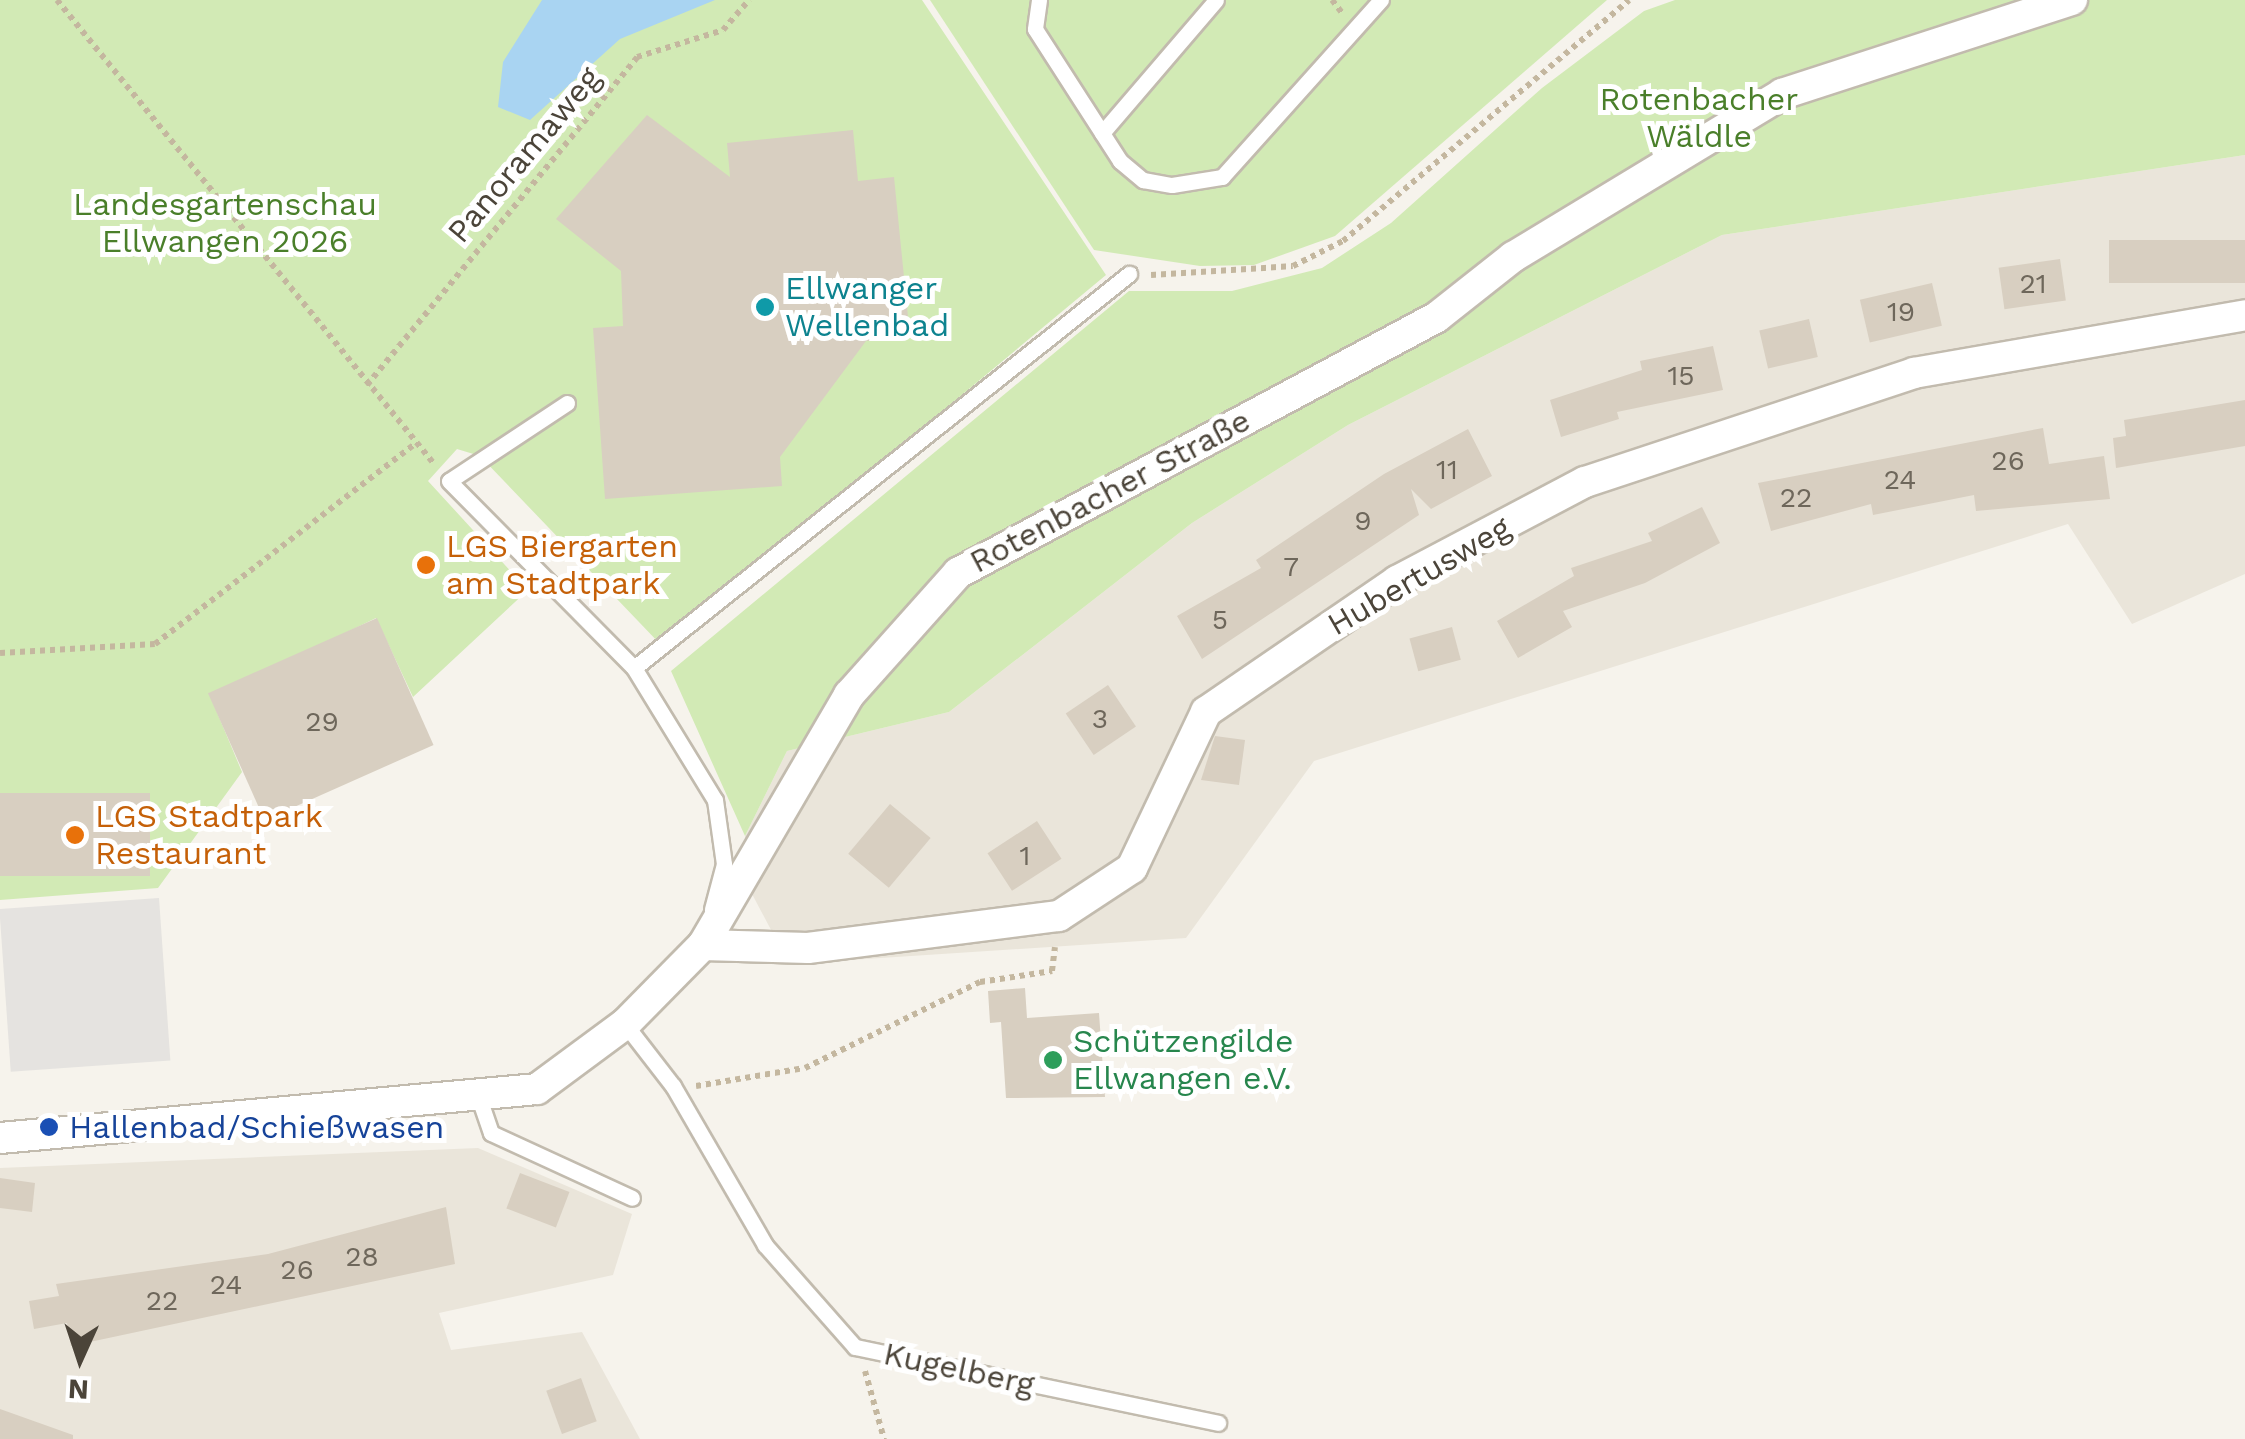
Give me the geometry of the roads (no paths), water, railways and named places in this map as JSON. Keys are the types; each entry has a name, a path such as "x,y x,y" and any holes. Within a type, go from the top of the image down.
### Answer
{"street":[{"name":"Rotenbacher Straße","path":"0,1138 537,1089 625,1024 703,946 849,695 958,573 1436,316 1513,257 1782,94 2072,0"},
{"name":"Hubertusweg","path":"703,946 808,948 1058,916 1132,868 1206,712 1398,581 1585,482 1914,373 2245,315"}],"lane":[{"path":"1040,0 1036,30 1102,133 1143,180 1222,177 1381,0"},
{"path":"1102,133 1216,0"},
{"path":"634,668 1128,274"},
{"path":"567,403 449,480 634,668 715,800 724,864 703,946"},
{"name":"Kugelberg","path":"625,1024 673,1086 765,1244 855,1347 1218,1423"},
{"path":"478,1095 491,1133 632,1198"}],"water":[{"path":"542,0 715,0 620,39 530,120 498,107 503,62"}],"place":[{"name":"Ellwanger Wellenbad","path":"765,307"},
{"name":"LGS Biergarten am Stadtpark","path":"426,565"},
{"name":"LGS Stadtpark Restaurant","path":"75,835"},
{"name":"Schützengilde Ellwangen e.V.","path":"1053,1060"},
{"name":"Hallenbad/Schießwasen","path":"49,1127"}],"park label":[{"name":"Rotenbacher Wäldle","path":"1699,118"},
{"name":"Landesgartenschau Ellwangen 2026","path":"225,224"}]}
